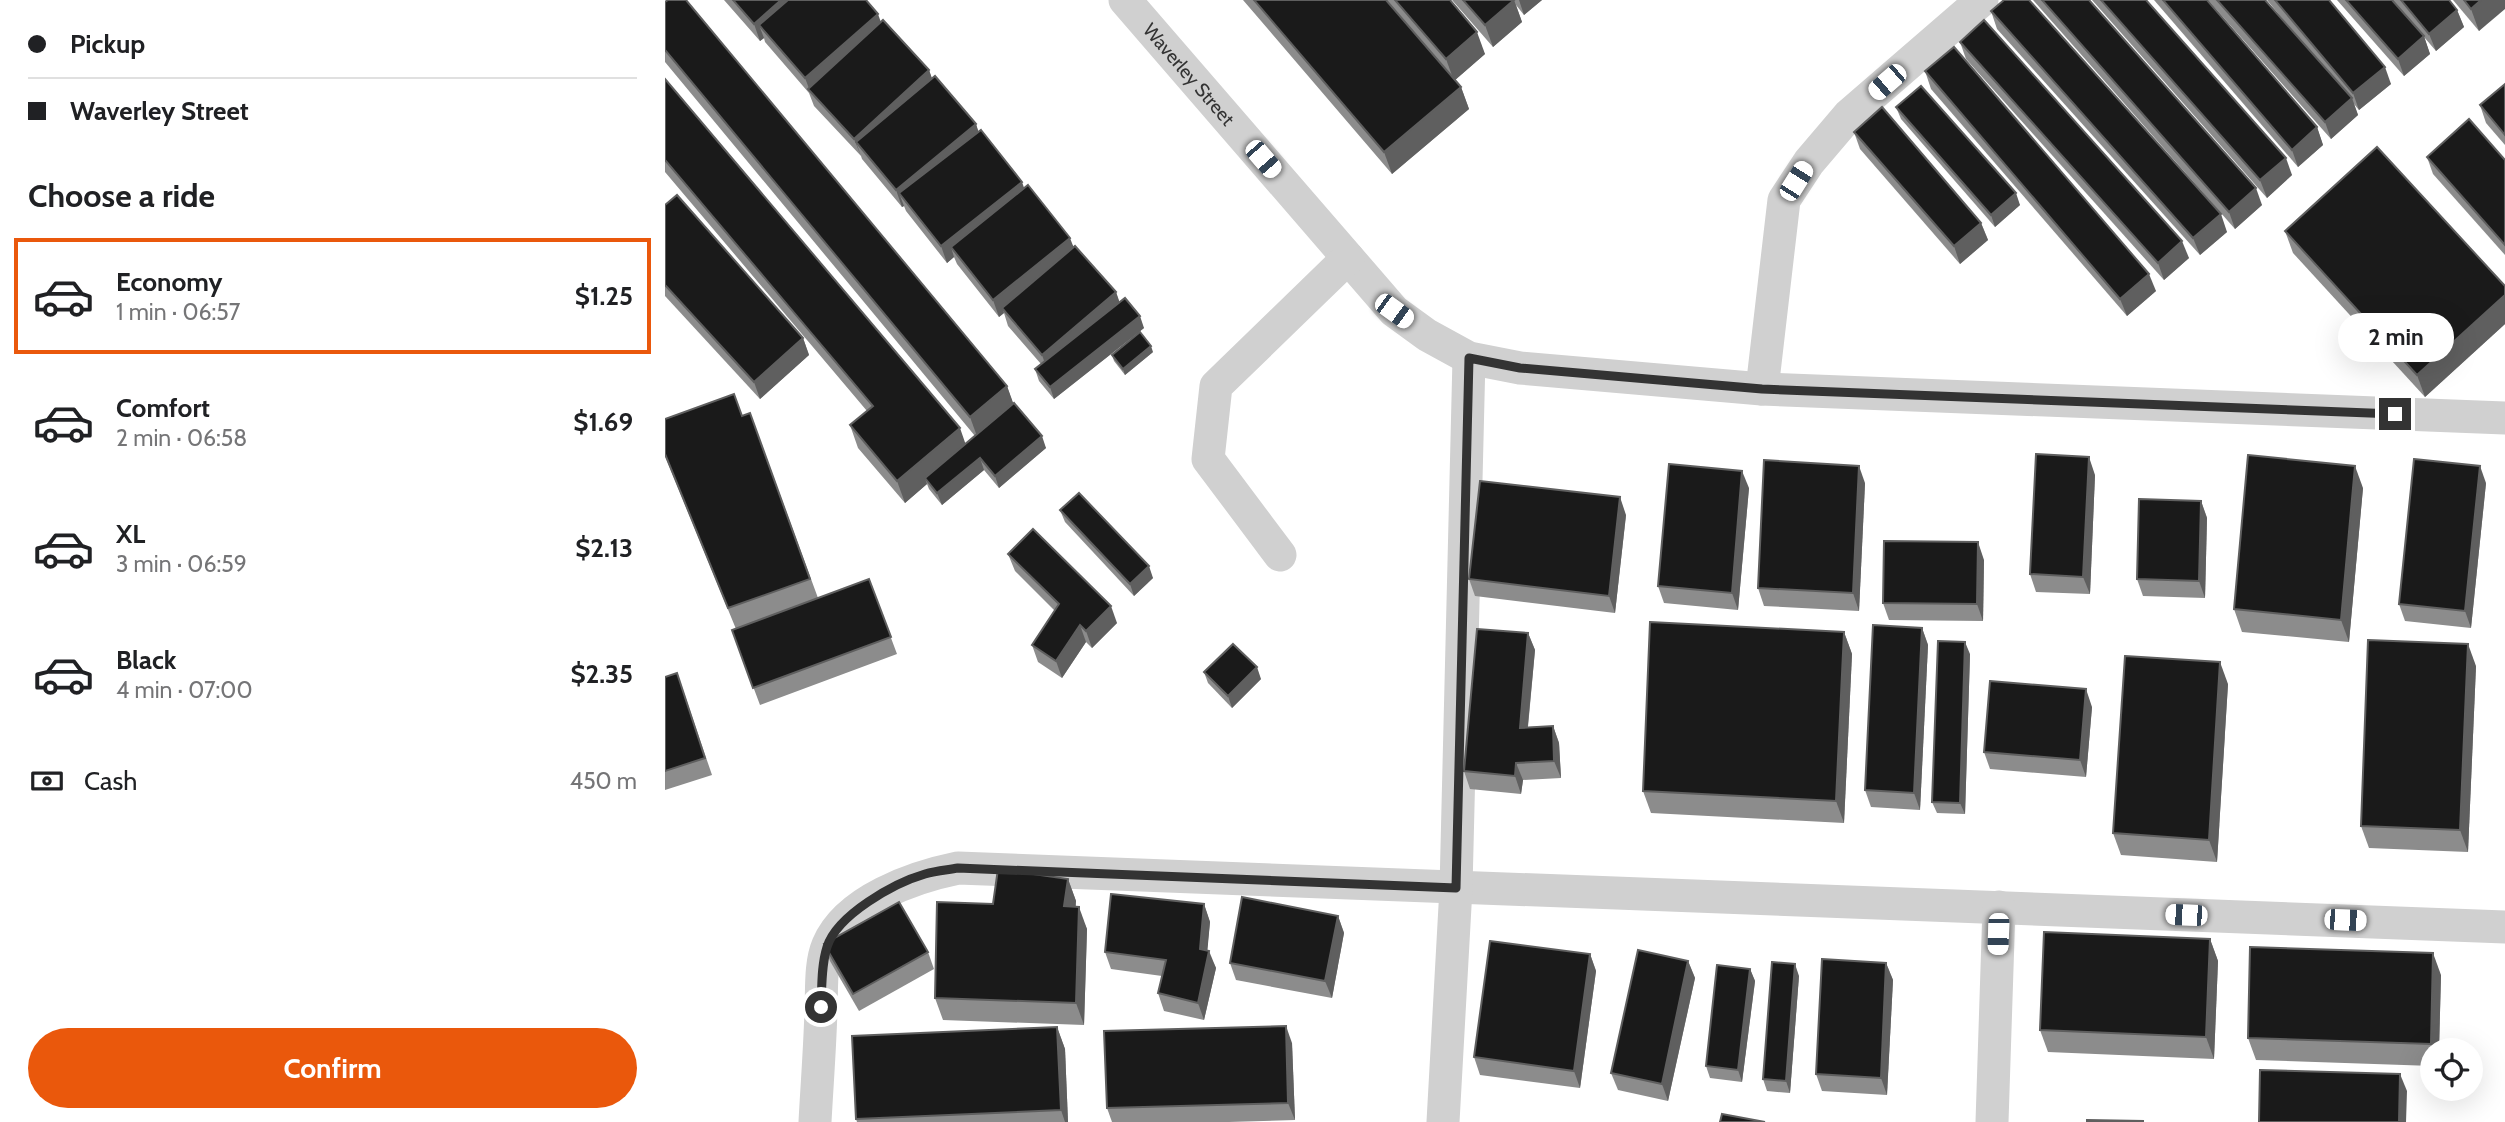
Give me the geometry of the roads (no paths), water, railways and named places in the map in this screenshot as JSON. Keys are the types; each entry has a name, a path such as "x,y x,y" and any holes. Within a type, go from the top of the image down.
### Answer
{"street":[{"name":"Waverley Street","path":"1125,0 1394,311 1427,335 1469,358 1520,368 1762,389 2505,418"},
{"path":"1762,389 1784,200 1808,162 1849,115 1982,0"},
{"path":"1280,555 1207,459 1216,386 1348,258"},
{"path":"1443,1122 1456,888 1469,358"},
{"path":"815,1122 823,971 827,946 841,922 895,886 924,875 958,868 2505,927"},
{"path":"1992,1122 1999,907"}]}
